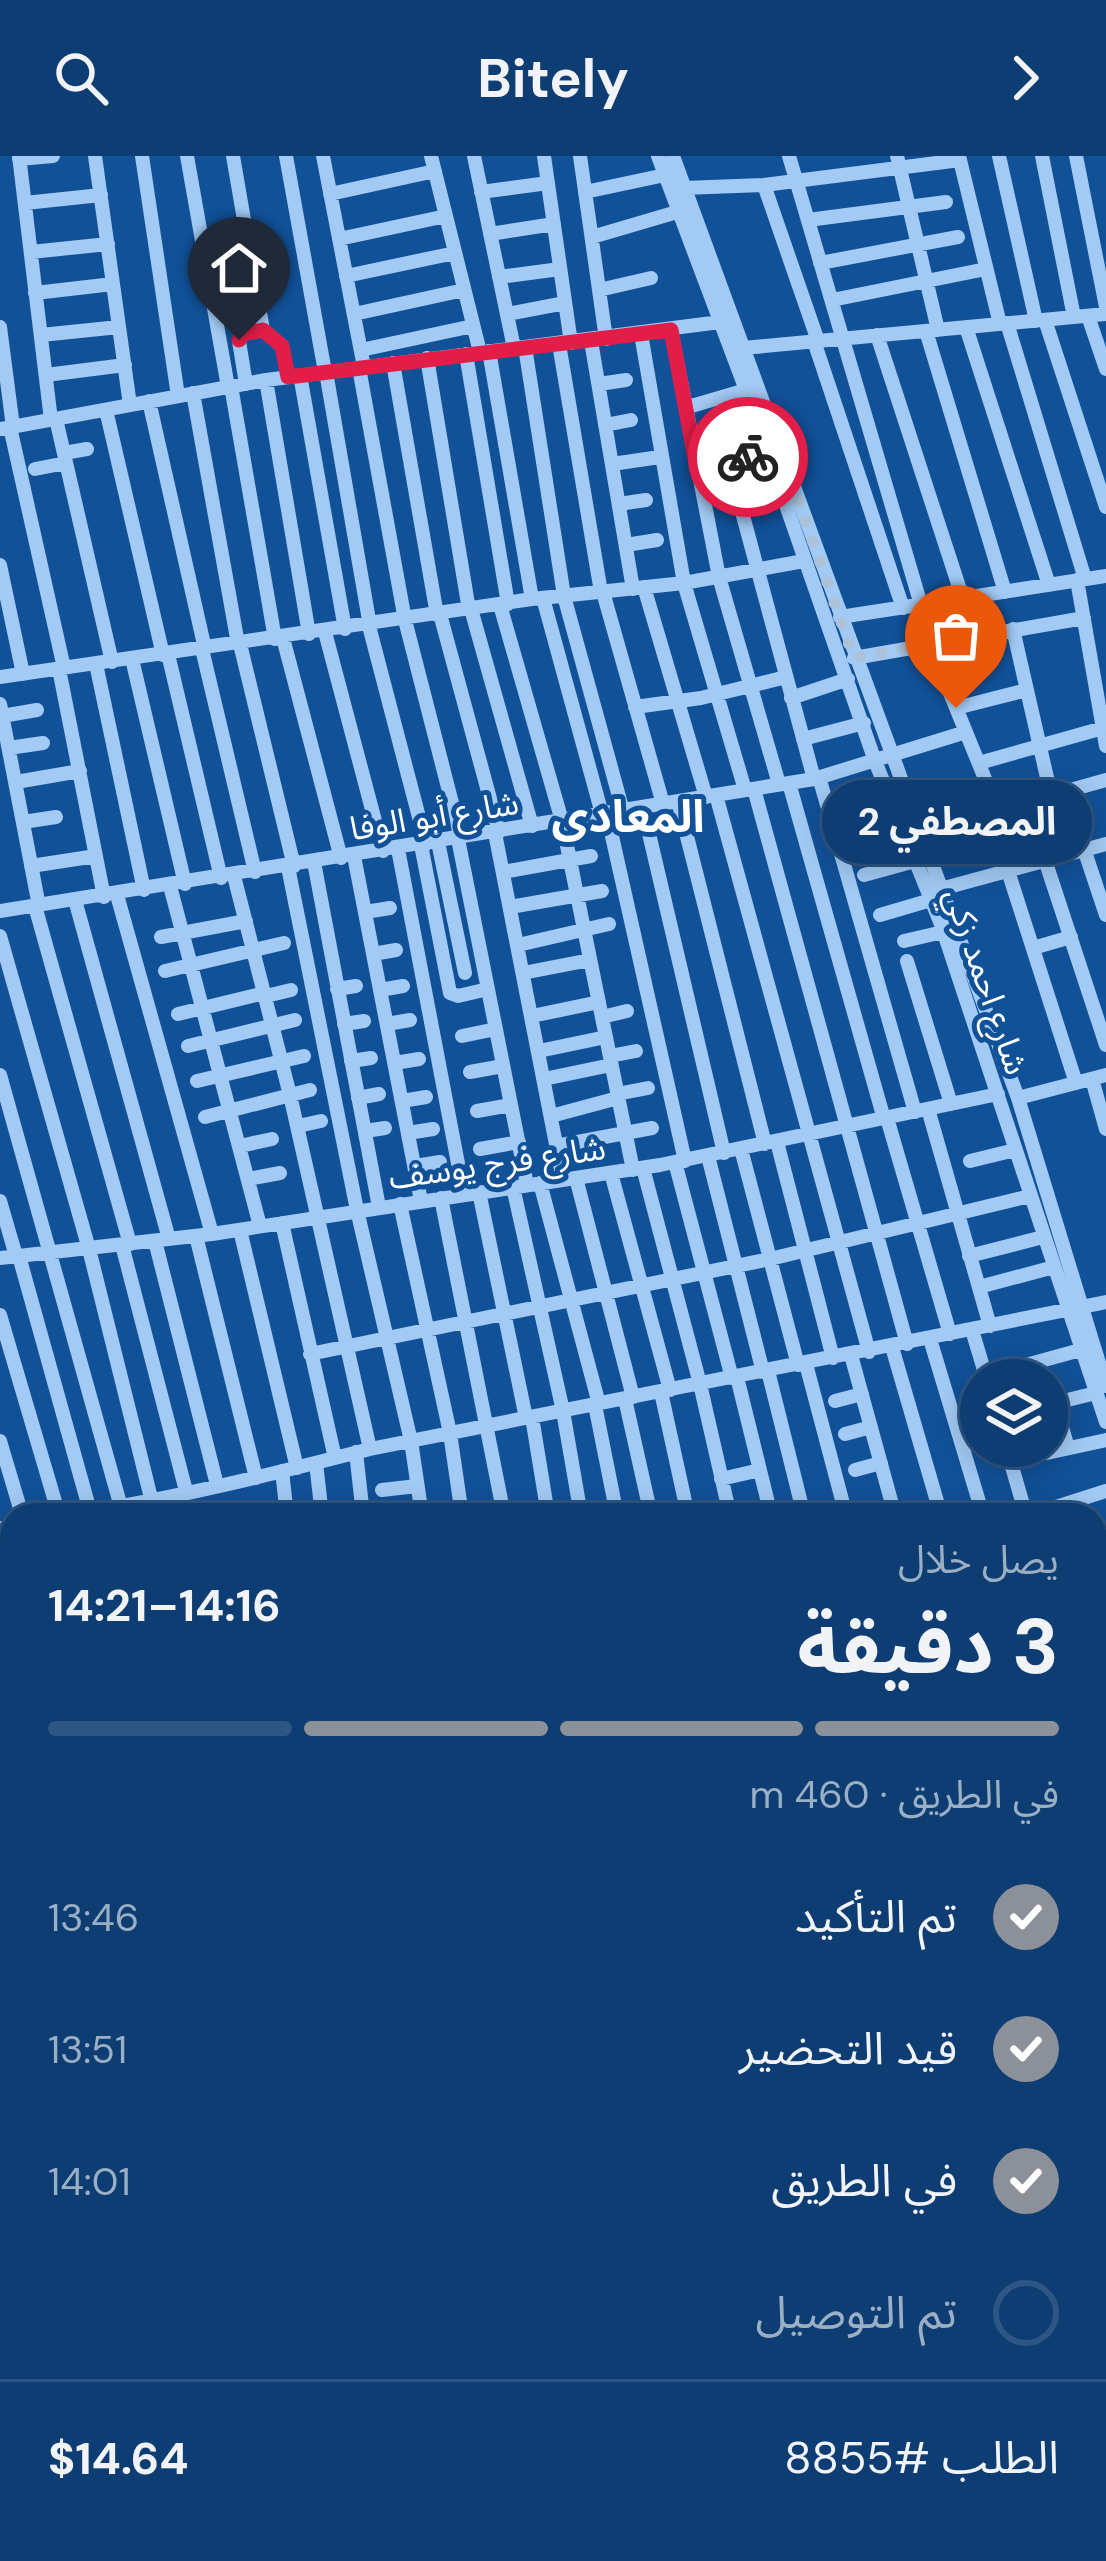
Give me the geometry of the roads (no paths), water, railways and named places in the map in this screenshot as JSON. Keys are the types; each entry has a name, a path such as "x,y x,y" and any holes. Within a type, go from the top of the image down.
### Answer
{"street":[{"path":"53,156 19,158 35,292 54,419 144,890"},
{"path":"95,156 130,405"},
{"path":"142,156 186,395 291,866 356,1210 411,1441 420,1503"},
{"path":"188,156 235,386 279,639 365,912 422,1201"},
{"path":"233,156 263,330 282,346 294,376 345,629"},
{"path":"286,156 369,626 466,973"},
{"path":"323,156 361,350 405,620 459,838 519,1142 540,1308 579,1503"},
{"path":"474,156 507,314 520,348 564,596 704,1273 768,1503"},
{"path":"544,156 565,303 565,343 602,592 805,1250 833,1358"},
{"path":"580,156 599,290 599,384 626,545 711,796 868,1352"},
{"name":"شارع احمد زكي","path":"658,156 677,212 692,228 744,349 804,562 875,761 1018,1098 1084,1349 1101,1389"},
{"name":"شارع احمد زكي","path":"673,156 719,322 892,755 943,932 1043,1237 1075,1310 1101,1389 1106,1422"},
{"path":"788,156 921,605"},
{"path":"999,156 1040,320 1106,507"},
{"path":"1042,156 1081,317 1106,369"},
{"path":"744,349 1106,311 1076,156"},
{"path":"683,188 764,185 898,161 960,158 986,268 1081,580 1106,746"},
{"path":"898,161 926,280 932,330 1005,592"},
{"path":"330,194 433,164 537,599 611,813"},
{"path":"585,192 665,175"},
{"path":"481,192 548,183"},
{"path":"764,185 903,608"},
{"path":"25,203 101,195"},
{"path":"808,220 946,202"},
{"path":"592,237 677,212"},
{"path":"339,238 446,216"},
{"path":"490,233 554,224"},
{"path":"820,262 958,237"},
{"path":"31,252 108,244"},
{"path":"346,276 455,253"},
{"path":"499,277 560,268"},
{"path":"804,300 986,268"},
{"path":"599,290 651,278"},
{"path":"35,292 113,284"},
{"path":"354,314 464,290"},
{"path":"507,314 565,303"},
{"path":"8,428 266,380 719,322"},
{"path":"361,350 473,326"},
{"path":"0,327 8,428 62,669 96,856 204,1235 256,1478"},
{"path":"41,335 119,327"},
{"path":"966,328 1049,585"},
{"path":"235,386 239,340 243,334 263,330"},
{"path":"671,330 718,577 950,1334"},
{"path":"641,334 683,583 750,789 848,1126 937,1503"},
{"path":"877,335 963,599"},
{"path":"478,352 504,604 562,821 625,1133 674,1279 727,1503"},
{"path":"427,358 470,609 532,826"},
{"path":"393,363 438,615 496,832 556,1146 606,1294 649,1503"},
{"path":"46,374 125,365"},
{"path":"266,380 317,633 390,850 505,1316 546,1503"},
{"path":"599,384 626,380"},
{"path":"688,407 746,390"},
{"path":"149,401 255,872"},
{"path":"106,410 165,654 228,876 246,920 298,1126 348,1347 363,1451 363,1503"},
{"path":"605,424 631,420"},
{"path":"35,469 87,449"},
{"path":"697,469 774,453"},
{"path":"612,464 660,457"},
{"path":"728,460 803,739 991,1326"},
{"path":"619,504 646,500"},
{"path":"626,545 657,540"},
{"path":"0,677 537,599 683,583 804,562"},
{"path":"0,565 23,674"},
{"path":"840,617 1106,576"},
{"path":"854,658 1084,618"},
{"path":"1013,629 1051,795"},
{"path":"930,644 998,810 1033,948 1076,1083"},
{"path":"132,659 183,933 260,1226"},
{"path":"635,706 717,694 786,677"},
{"path":"791,698 848,680"},
{"path":"956,708 1027,690"},
{"path":"38,710 1,710 37,906 185,1491"},
{"path":"803,739 864,723"},
{"path":"979,764 1103,728"},
{"name":"شارع أبو الوفا","path":"1,906 111,896 817,778 966,732"},
{"path":"8,748 43,743"},
{"path":"16,782 80,771"},
{"path":"998,810 1106,780"},
{"path":"643,808 724,1153"},
{"path":"23,822 56,817"},
{"path":"852,827 899,819"},
{"path":"428,844 450,992 458,996 488,989"},
{"path":"880,915 934,894 1106,844"},
{"path":"1084,849 1106,915"},
{"path":"31,866 96,856"},
{"path":"503,872 591,856"},
{"path":"1045,860 1106,1046"},
{"path":"864,875 915,861"},
{"path":"314,862 379,1207"},
{"path":"510,907 602,891"},
{"path":"75,901 162,1240 217,1485"},
{"path":"365,912 390,908"},
{"path":"161,937 246,920"},
{"path":"518,944 608,923"},
{"path":"904,941 943,932"},
{"path":"0,936 152,1502"},
{"path":"1033,948 1071,937"},
{"path":"165,971 284,943"},
{"path":"373,954 396,950"},
{"path":"524,973 590,960"},
{"path":"907,961 952,1104"},
{"path":"337,989 356,986"},
{"path":"380,991 403,986"},
{"path":"178,1013 291,991"},
{"path":"532,1016 626,1011"},
{"path":"188,1046 295,1020"},
{"path":"387,1024 410,1020"},
{"path":"344,1024 364,1021"},
{"path":"462,1036 496,1029"},
{"path":"539,1051 606,1037"},
{"path":"807,1048 825,1044"},
{"path":"544,1079 636,1051"},
{"path":"197,1081 304,1056"},
{"path":"351,1061 371,1058"},
{"path":"394,1063 419,1059"},
{"path":"470,1072 503,1066"},
{"path":"1018,1098 1099,1077 1106,1129"},
{"path":"1,1080 120,1503"},
{"path":"551,1116 648,1088"},
{"path":"206,1117 310,1090"},
{"path":"358,1098 379,1094"},
{"name":"شارع فرج يوسف","path":"12,1257 240,1230 638,1169 998,1094"},
{"path":"402,1101 426,1096"},
{"path":"477,1111 511,1105"},
{"path":"298,1126 321,1120"},
{"path":"365,1131 385,1128"},
{"path":"556,1146 652,1128"},
{"path":"408,1133 433,1129"},
{"path":"240,1146 272,1138"},
{"path":"480,1149 519,1142"},
{"path":"741,1149 843,1503"},
{"path":"970,1161 1016,1150"},
{"path":"708,1156 801,1503"},
{"path":"415,1166 440,1162"},
{"path":"248,1179 280,1173"},
{"path":"611,1173 666,1391 686,1503"},
{"path":"527,1185 572,1301 615,1503"},
{"path":"310,1354 770,1259 1030,1196"},
{"path":"441,1198 502,1503"},
{"path":"0,1202 12,1257 88,1503"},
{"path":"400,1204 450,1433 459,1503"},
{"path":"281,1223 335,1458"},
{"path":"240,1230 290,1469 287,1503"},
{"path":"969,1256 1043,1237"},
{"path":"979,1287 1054,1267"},
{"path":"146,1503 363,1451 1106,1302"},
{"path":"0,1315 59,1503"},
{"path":"972,1330 980,1359"},
{"path":"930,1339 979,1503"},
{"path":"1050,1359 1084,1349"},
{"path":"851,1355 892,1503"},
{"path":"1068,1399 1101,1389"},
{"path":"835,1401 862,1394"},
{"path":"845,1434 871,1427"},
{"path":"1068,1448 1106,1440"},
{"path":"0,1441 18,1503"},
{"path":"721,1479 788,1452"},
{"path":"316,1462 321,1503"},
{"path":"855,1470 881,1462"},
{"path":"1012,1467 1024,1503"},
{"path":"382,1490 417,1486"},
{"path":"1067,1503 1106,1491"},
{"path":"169,1498 169,1503"}],"place":[{"name":"المصطفي 2","path":"956,708"}],"district":[{"name":"المعادى","path":"628,816"}]}
